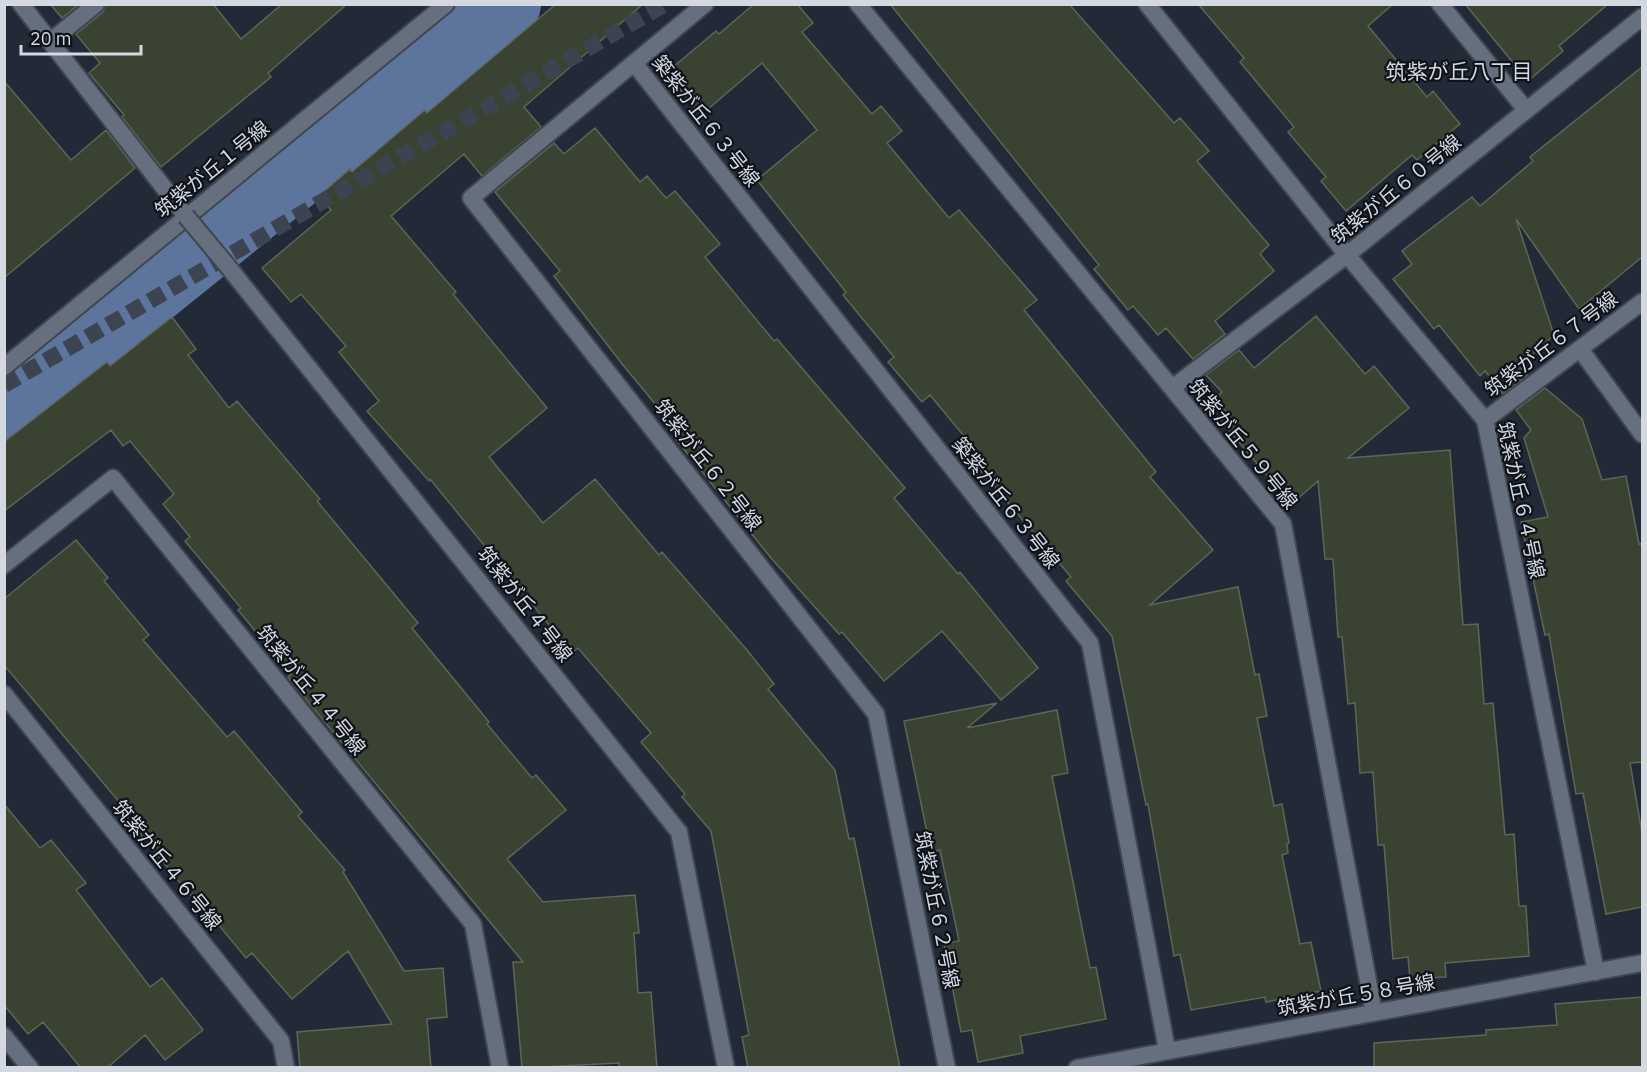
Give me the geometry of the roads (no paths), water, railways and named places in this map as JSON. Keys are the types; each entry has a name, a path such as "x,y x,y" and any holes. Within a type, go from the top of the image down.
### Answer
{"street":[{"name":"筑紫が丘４号線","path":"21,4 186,216 679,832 726,1068"},
{"path":"51,41 96,4"},
{"name":"筑紫が丘１号線","path":"4,366 446,4"},
{"name":"筑紫が丘６２号線","path":"705,4 471,198 876,714 947,1068"},
{"name":"筑紫が丘５９号線","path":"858,4 1282,524 1374,1013"},
{"name":"筑紫が丘６４号線","path":"1147,4 1347,255 1485,420 1596,972"},
{"path":"1440,4 1526,110"},
{"name":"筑紫が丘６０号線","path":"1172,388 1347,255 1642,17"},
{"name":"築紫が丘６３号線","path":"634,63 1090,643 1167,1050"},
{"name":"筑紫が丘６７号線","path":"1485,420 1642,302"},
{"path":"1580,350 1642,434"},
{"name":"筑紫が丘４４号線","path":"4,565 113,477 473,924 500,1068"},
{"name":"筑紫が丘４６号線","path":"4,694 281,1041 286,1068"},
{"name":"筑紫が丘５８号線","path":"1077,1068 1642,963"},
{"path":"4,1036 30,1068"}],"waterway":[{"path":"4,407 505,4"}],"tunnel":[{"path":"4,385 665,4"}],"district":[{"name":"筑紫が丘八丁目","path":"1459,72"}]}
